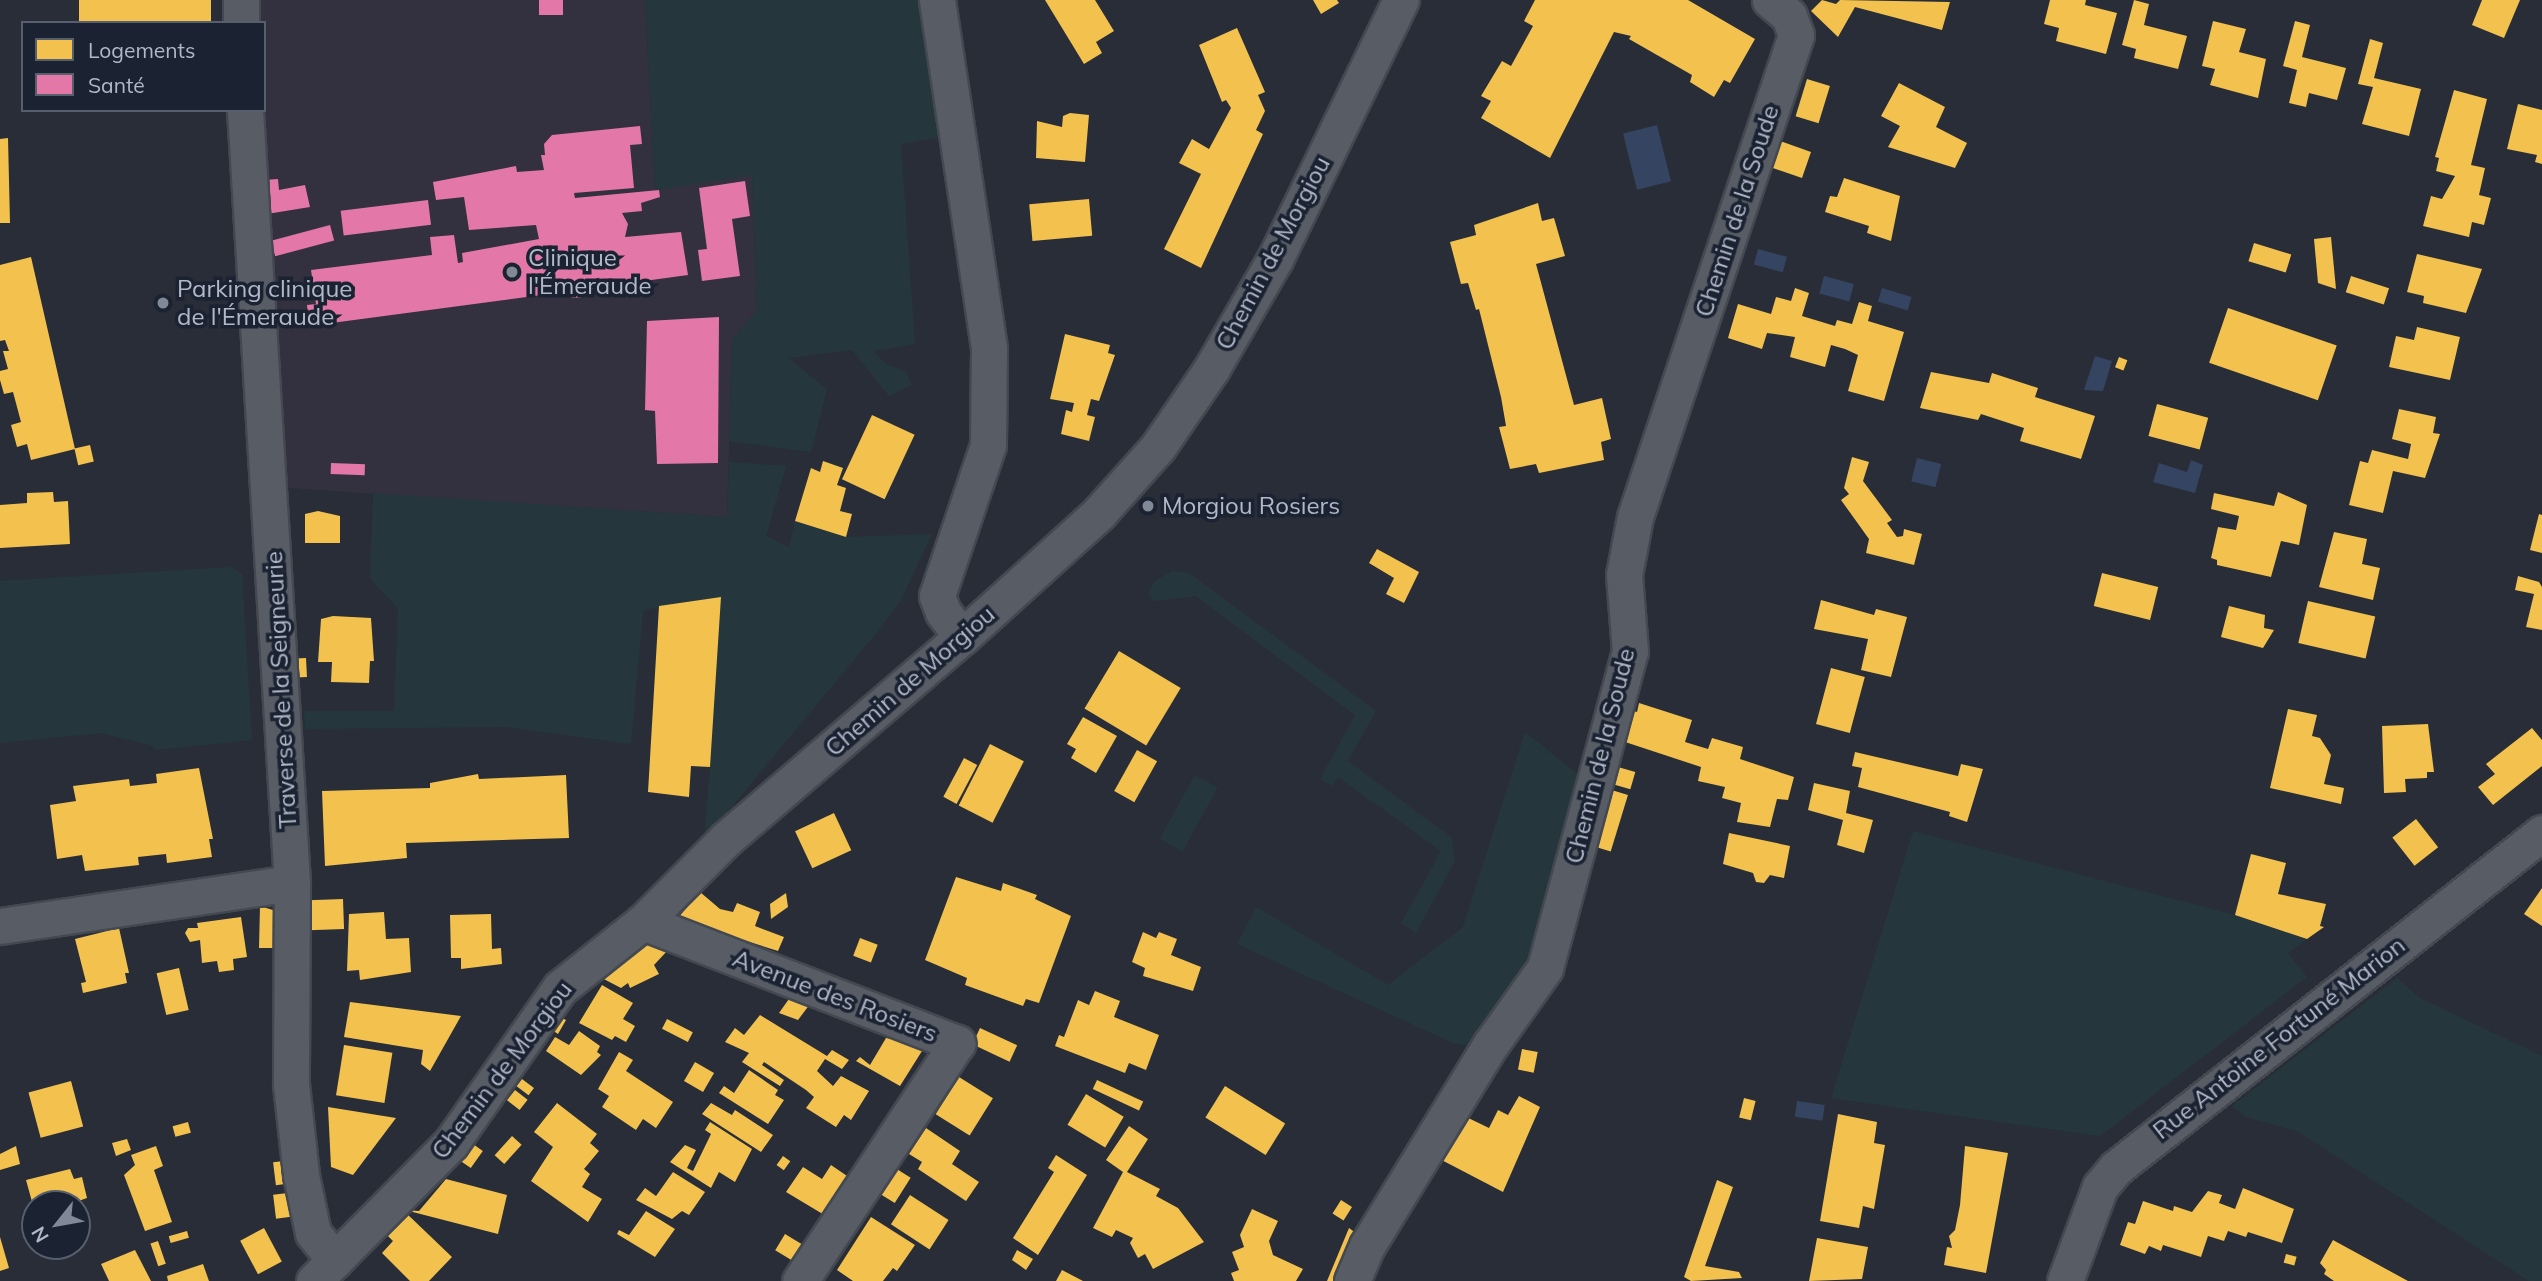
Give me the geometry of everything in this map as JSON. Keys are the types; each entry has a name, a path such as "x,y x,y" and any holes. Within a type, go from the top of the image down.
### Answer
{"street":[{"path":"241,0 241,21"},
{"path":"937,0 989,349 988,445 937,596 943,612 962,637"},
{"name":"Chemin de Morgiou","path":"325,1271 451,1143 560,988 643,922 726,839 962,637 1099,513 1158,447 1185,408 1275,259 1401,0"},
{"name":"Chemin de la Soude","path":"1352,1281 1367,1246 1491,1044 1545,968 1630,651 1624,575 1635,517 1796,35 1789,16 1770,0"},
{"name":"Traverse de la Seigneurie","path":"245,112 292,883 291,1084 301,1175 313,1233 325,1271"},
{"name":"Rue Antoine Fortuné Marion","path":"2065,1281 2091,1208 2116,1168 2542,833"},
{"path":"0,926 292,883"},
{"name":"Avenue des Rosiers","path":"643,922 957,1043 800,1281"}],"shaded area":[{"name":"Clinique l'Émeraude","path":"254,0 645,0 655,189 752,175 757,310 732,340 727,517 288,488 272,336 258,112 266,112 266,21 254,21"},
{"path":"645,0 924,0 941,137 901,144 915,344 874,351 886,364 906,372 912,385 889,396 852,350 788,358 827,389 811,452 729,441 732,340 757,310 752,175 655,190"},
{"path":"729,462 786,466 766,536 789,547 795,521 846,537 932,534 901,600 704,840 710,767 701,601 643,610 631,744 506,727 305,729 304,711 394,711 398,609 370,578 373,493 727,517"},
{"path":"231,567 242,574 252,740 155,750 154,746 101,733 0,743 0,581"},
{"path":"1172,571 1189,573 1376,711 1348,761 1452,838 1455,861 1416,933 1401,923 1441,851 1338,777 1333,786 1320,779 1355,715 1196,596 1154,601 1148,593 1154,582"},
{"path":"1525,732 1584,779 1535,961 1474,1047 1453,1043 1237,944 1256,907 1388,985 1463,927"},
{"path":"1195,775 1218,788 1182,851 1160,839"},
{"path":"1913,831 2235,915 2307,939 2288,953 2307,977 2100,1136 1831,1098"},
{"path":"2397,978 2420,998 2542,1056 2542,1281 2529,1281 2297,1131 2246,1117 2232,1106"}],"water":[{"path":"1657,125 1671,181 1637,190 1623,133"},
{"path":"1758,249 1787,257 1783,272 1754,264"},
{"path":"1824,276 1854,284 1849,301 1819,293"},
{"path":"1882,288 1912,297 1908,310 1878,301"},
{"path":"2095,356 2112,361 2103,391 2084,390"},
{"path":"1917,458 1941,464 1935,487 1911,481"},
{"path":"2191,460 2203,465 2195,493 2153,482 2159,463 2187,472"},
{"path":"1797,1101 1825,1105 1823,1121 1795,1117"}],"building: Logements":[{"path":"79,0 211,0 211,21 79,21"},
{"path":"1045,0 1095,0 1114,31 1096,42 1102,53 1084,64"},
{"path":"1313,0 1337,0 1339,3 1321,14"},
{"path":"1535,0 1688,0 1755,39 1730,83 1724,80 1714,97 1690,82 1692,75 1629,39 1631,36 1614,32 1550,158 1481,118 1491,101 1481,96 1502,61 1511,66 1533,26 1524,21"},
{"path":"1822,0 1836,4 1840,0 1950,2 1942,30 1855,7 1838,37 1811,11"},
{"path":"2050,0 2086,0 2085,5 2117,13 2106,54 2056,41 2059,28 2044,24"},
{"path":"2134,0 2149,4 2144,25 2187,36 2178,69 2134,58 2136,49 2122,45"},
{"path":"2482,0 2520,0 2504,38 2472,25"},
{"path":"2213,21 2246,29 2239,52 2266,59 2258,98 2210,85 2215,69 2202,66"},
{"path":"2295,21 2310,25 2302,57 2346,68 2337,100 2309,93 2306,107 2289,103 2297,70 2283,66"},
{"path":"1237,28 1265,92 1258,95 1265,111 1256,130 1263,134 1201,268 1164,249 1201,174 1179,163 1192,139 1209,149 1231,108 1226,100 1222,102 1199,45"},
{"path":"2370,39 2383,43 2374,78 2421,89 2409,136 2362,124 2373,87 2358,84"},
{"path":"1807,79 1830,86 1819,123 1796,116"},
{"path":"1899,83 1945,107 1936,127 1967,143 1955,168 1888,147 1900,126 1881,116"},
{"path":"2454,90 2487,99 2471,165 2485,168 2479,195 2491,198 2484,225 2472,222 2469,237 2423,226 2431,196 2442,199 2455,176 2436,171 2439,158 2435,157"},
{"path":"2518,104 2542,110 2542,164 2535,162 2537,155 2507,149"},
{"path":"1070,113 1089,115 1085,162 1036,158 1037,121 1062,127 1063,116"},
{"path":"8,138 10,223 0,223 0,139"},
{"path":"1783,142 1811,152 1802,178 1767,166 1775,143"},
{"path":"1844,178 1900,196 1891,241 1867,233 1869,226 1825,212 1830,196 1837,197"},
{"path":"1089,199 1092,236 1032,241 1029,204"},
{"path":"1538,203 1542,221 1554,218 1565,256 1536,264 1574,405 1602,398 1611,439 1601,442 1604,460 1539,473 1536,464 1510,469 1499,427 1506,426 1501,397 1479,309 1476,310 1468,283 1461,284 1450,242 1476,235 1474,225"},
{"path":"2331,237 2336,289 2318,283 2314,239"},
{"path":"2254,243 2291,254 2286,273 2248,261"},
{"path":"2417,254 2482,269 2466,313 2423,303 2424,296 2407,292"},
{"path":"31,257 75,449 31,460 27,444 17,447 11,425 21,422 13,392 4,394 0,380 0,371 8,369 3,351 9,351 5,340 0,341 0,265"},
{"path":"2351,276 2389,288 2384,305 2346,292"},
{"path":"1795,288 1809,293 1802,316 1835,326 1837,320 1852,324 1859,302 1872,306 1868,321 1904,332 1884,401 1848,391 1858,355 1845,349 1831,345 1825,367 1790,357 1795,337 1767,333 1762,349 1728,338 1738,304 1771,314 1776,297 1791,301"},
{"path":"2228,308 2337,345 2318,400 2209,363"},
{"path":"2417,327 2460,337 2450,380 2389,367 2396,336 2414,340"},
{"path":"1065,334 1110,345 1108,353 1115,355 1099,401 1091,399 1087,415 1095,417 1089,441 1061,434 1066,410 1072,412 1074,403 1050,399"},
{"path":"2119,357 2127,360 2123,370 2115,367"},
{"path":"1931,372 1989,383 1992,373 2038,388 2035,397 2095,416 2081,459 2020,441 2024,428 1981,414 1978,420 1920,408"},
{"path":"2157,404 2208,418 2200,450 2148,436"},
{"path":"2399,409 2436,417 2433,433 2440,434 2425,478 2393,471 2383,513 2349,505 2360,461 2368,463 2372,450 2408,459 2411,444 2392,439"},
{"path":"872,415 915,435 885,499 842,479"},
{"path":"90,445 94,462 78,465 74,449"},
{"path":"1852,457 1869,462 1863,481 1892,520 1887,523 1897,537 1903,536 1904,529 1922,534 1914,565 1866,553 1869,539 1841,500 1849,494 1844,488"},
{"path":"823,461 843,468 837,485 846,488 840,511 852,514 846,537 795,521 811,468 820,472"},
{"path":"53,492 54,502 68,501 70,544 0,548 0,505 27,503 27,493"},
{"path":"2278,492 2307,505 2299,545 2281,541 2271,577 2217,565 2217,560 2211,558 2218,527 2236,530 2239,516 2211,509 2214,493 2274,506"},
{"path":"318,511 340,516 340,543 305,543 305,514"},
{"path":"2539,514 2542,515 2542,553 2530,550"},
{"path":"2334,532 2367,539 2362,564 2380,568 2373,600 2319,587"},
{"path":"1377,549 1419,572 1404,603 1386,594 1394,578 1369,563"},
{"path":"2102,573 2158,587 2150,620 2094,606"},
{"path":"2518,576 2539,582 2542,587 2542,630 2526,627 2534,594 2515,590"},
{"path":"721,597 710,767 691,766 689,797 648,792 659,606"},
{"path":"1821,600 1874,615 1876,609 1907,617 1891,677 1861,670 1868,639 1814,629"},
{"path":"2308,601 2375,617 2366,658 2298,643"},
{"path":"2229,606 2265,615 2264,628 2274,630 2263,648 2221,637"},
{"path":"333,616 371,618 374,661 370,661 369,683 331,682 332,662 318,662 321,619"},
{"path":"1119,651 1181,688 1146,746 1084,708"},
{"path":"306,658 307,677 296,678 295,659"},
{"path":"1831,668 1865,677 1850,733 1816,724"},
{"path":"1639,703 1692,720 1685,742 1708,749 1712,738 1743,747 1740,759 1794,777 1788,800 1777,799 1770,827 1737,822 1741,803 1722,798 1725,787 1698,781 1701,767 1616,739 1624,708 1637,712"},
{"path":"2288,709 2317,715 2312,736 2320,738 2331,755 2324,784 2344,788 2341,804 2270,788"},
{"path":"1083,717 1117,736 1096,773 1071,758 1076,749 1067,744"},
{"path":"2428,724 2434,772 2427,772 2427,778 2405,779 2406,792 2384,793 2382,726"},
{"path":"2532,728 2542,740 2542,766 2493,805 2478,787 2495,774 2486,764"},
{"path":"990,744 1024,761 993,823 959,805"},
{"path":"1137,750 1157,761 1134,802 1114,791"},
{"path":"1855,752 1958,776 1961,764 1983,769 1967,822 1949,816 1950,812 1858,787 1862,768 1852,766"},
{"path":"964,758 977,765 957,804 943,797"},
{"path":"1618,767 1635,772 1630,789 1613,784"},
{"path":"199,768 213,839 209,839 212,857 167,863 166,854 138,857 139,865 85,871 82,855 57,859 50,805 76,801 73,786 129,779 130,786 157,783 156,774"},
{"path":"478,774 479,779 566,775 569,838 406,843 407,858 325,866 322,791 430,788 430,783"},
{"path":"1814,783 1850,791 1846,813 1873,820 1864,853 1837,845 1843,820 1808,810"},
{"path":"1605,788 1628,795 1611,851 1588,844"},
{"path":"834,813 851,850 812,868 795,831"},
{"path":"2416,819 2438,847 2415,866 2392,837"},
{"path":"1729,833 1790,846 1784,878 1770,875 1764,883 1756,882 1753,873 1723,864"},
{"path":"2251,854 2286,863 2278,894 2326,904 2320,926 2324,927 2307,939 2235,915"},
{"path":"956,877 1001,891 1003,883 1037,895 1035,899 1071,916 1039,1003 1026,999 1023,1006 965,985 967,978 925,960"},
{"path":"706,884 700,892 720,909 733,912 737,903 760,912 755,926 784,937 778,951 677,919 695,898 690,895"},
{"path":"2542,888 2542,926 2524,914"},
{"path":"786,893 788,907 771,919 770,904"},
{"path":"343,899 344,929 309,930 308,900"},
{"path":"260,906 276,911 273,948 259,948"},
{"path":"384,912 386,939 409,938 411,972 360,980 359,970 347,971 349,914"},
{"path":"491,914 492,949 501,948 502,964 461,969 461,958 451,958 450,915"},
{"path":"241,917 247,957 233,959 234,970 219,972 217,961 202,963 200,940 190,942 185,933 188,928 198,928 197,923"},
{"path":"119,928 129,973 125,973 127,983 83,993 81,983 86,982 75,939"},
{"path":"1143,932 1156,938 1159,932 1177,939 1171,955 1201,967 1193,991 1143,976 1145,968 1132,962"},
{"path":"860,938 878,945 871,963 853,956"},
{"path":"652,940 669,949 654,965 659,974 630,988 628,983 621,988 598,976"},
{"path":"179,968 189,1010 166,1015 157,973"},
{"path":"602,985 633,1003 623,1019 635,1026 626,1042 615,1036 612,1040 579,1023"},
{"path":"796,989 816,996 798,1020 779,1013"},
{"path":"1095,991 1120,1001 1114,1017 1159,1035 1146,1070 1129,1063 1125,1073 1055,1046 1059,1035 1064,1037 1078,1000 1089,1005"},
{"path":"350,1002 461,1016 430,1071 421,1064 423,1050 344,1037"},
{"path":"558,1008 565,1012 562,1018 566,1020 558,1034 552,1030 549,1035 543,1031"},
{"path":"760,1015 827,1056 832,1050 849,1060 842,1069 825,1059 817,1071 833,1086 841,1076 869,1091 851,1120 844,1115 836,1127 806,1108 814,1097 806,1090 764,1062 762,1065 784,1080 780,1086 742,1062 749,1053 725,1042 735,1028 744,1035"},
{"path":"667,1019 693,1032 688,1042 662,1029"},
{"path":"980,1028 1017,1045 1010,1062 972,1044"},
{"path":"901,1030 916,1034 922,1051 900,1086 856,1061 860,1057 870,1065 886,1038 895,1039"},
{"path":"579,1031 600,1046 597,1052 601,1055 581,1075 546,1051 555,1037 569,1045"},
{"path":"344,1045 392,1053 384,1103 336,1095"},
{"path":"1522,1049 1538,1052 1534,1073 1518,1070"},
{"path":"619,1052 633,1060 626,1071 673,1102 656,1128 643,1119 636,1130 602,1107 609,1096 598,1089"},
{"path":"695,1062 714,1073 703,1092 684,1081"},
{"path":"749,1070 778,1090 775,1095 784,1100 768,1124 719,1093 724,1086 734,1093"},
{"path":"959,1077 993,1098 970,1136 936,1114"},
{"path":"522,1079 534,1088 529,1095 517,1086"},
{"path":"1097,1080 1143,1102 1139,1111 1093,1089"},
{"path":"71,1081 83,1126 41,1138 28,1092"},
{"path":"1225,1086 1285,1124 1266,1155 1205,1117"},
{"path":"515,1090 528,1100 520,1110 507,1100"},
{"path":"1086,1094 1124,1117 1105,1148 1067,1125"},
{"path":"1519,1096 1540,1107 1503,1192 1432,1155 1458,1113 1489,1128 1498,1110 1508,1115"},
{"path":"1744,1098 1756,1101 1751,1120 1739,1117"},
{"path":"557,1103 597,1134 590,1143 599,1151 584,1169 590,1174 582,1187 602,1199 588,1222 531,1181 553,1147 534,1132"},
{"path":"711,1103 732,1115 735,1110 773,1135 761,1152 702,1114"},
{"path":"328,1107 396,1118 353,1175 331,1167"},
{"path":"1838,1114 1877,1122 1874,1143 1885,1145 1874,1209 1863,1206 1859,1228 1820,1221"},
{"path":"188,1122 191,1133 175,1137 173,1126"},
{"path":"710,1122 752,1149 735,1182 719,1172 711,1188 670,1162 685,1145 696,1150 687,1168 693,1171 711,1134 705,1130"},
{"path":"1129,1126 1148,1139 1127,1172 1160,1189 1156,1196 1178,1208 1204,1242 1153,1269 1145,1254 1138,1258 1130,1243 1133,1238 1116,1230 1112,1237 1093,1228 1123,1172 1106,1160"},
{"path":"926,1128 960,1151 952,1164 979,1182 966,1201 918,1169 922,1162 909,1154"},
{"path":"512,1136 522,1145 504,1164 495,1155"},
{"path":"127,1139 131,1150 116,1156 112,1143"},
{"path":"473,1144 483,1151 471,1168 461,1161"},
{"path":"16,1146 20,1164 0,1170 0,1154"},
{"path":"156,1146 163,1166 154,1170 172,1222 145,1231 124,1175 135,1165 131,1155"},
{"path":"1965,1146 2008,1153 1986,1273 1944,1265 1947,1247 1952,1248 1949,1236 1955,1230 1960,1205"},
{"path":"1056,1155 1087,1175 1038,1255 1013,1238 1054,1172 1048,1168"},
{"path":"783,1156 790,1161 784,1170 777,1165"},
{"path":"284,1161 287,1184 276,1185 273,1162"},
{"path":"831,1165 850,1178 826,1216 786,1192 803,1167 822,1179"},
{"path":"892,1166 911,1178 895,1203 876,1191"},
{"path":"70,1169 74,1179 82,1177 85,1190 29,1190 26,1180"},
{"path":"673,1172 705,1192 689,1215 682,1211 672,1219 636,1200 645,1188 656,1196"},
{"path":"446,1179 507,1195 498,1234 405,1210 419,1211"},
{"path":"1717,1180 1733,1187 1705,1266 1739,1272 1742,1278 1691,1281 1684,1277"},
{"path":"2243,1188 2294,1209 2282,1243 2248,1232 2246,1237 2228,1231 2224,1241 2208,1236 2201,1257 2163,1245 2161,1251 2149,1246 2145,1254 2120,1245 2128,1222 2135,1224 2143,1201 2173,1211 2174,1206 2192,1212 2208,1191 2222,1195 2219,1203 2235,1209"},
{"path":"288,1193 291,1217 276,1219 273,1195"},
{"path":"910,1195 949,1220 930,1249 891,1224"},
{"path":"1341,1200 1352,1207 1344,1220 1333,1214"},
{"path":"1252,1209 1278,1221 1269,1241 1273,1255 1303,1269 1296,1281 1234,1281 1231,1273 1239,1270 1232,1252 1244,1247 1240,1235"},
{"path":"404,1211 452,1257 429,1281 410,1281 382,1253 393,1241 383,1231"},
{"path":"646,1211 675,1229 655,1257 617,1234 619,1230 629,1235"},
{"path":"871,1217 915,1245 897,1271 893,1268 883,1281 853,1281 837,1270"},
{"path":"264,1228 282,1262 258,1274 240,1241"},
{"path":"1349,1228 1361,1237 1342,1281 1327,1281"},
{"path":"187,1231 189,1238 171,1243 169,1236"},
{"path":"785,1234 807,1247 798,1264 775,1250"},
{"path":"0,1237 9,1268 0,1271"},
{"path":"1817,1238 1868,1247 1862,1279 1809,1281"},
{"path":"2333,1240 2408,1281 2334,1281 2324,1274 2326,1270 2320,1263"},
{"path":"158,1241 166,1264 158,1266 150,1244"},
{"path":"135,1250 151,1281 109,1281 101,1264"},
{"path":"1017,1250 1033,1259 1026,1270 1012,1260"},
{"path":"2286,1254 2297,1257 2294,1266 2284,1263"},
{"path":"203,1264 209,1281 168,1281 167,1276"},
{"path":"1062,1270 1083,1281 1056,1281"}],"building: Santé":[{"path":"539,0 563,0 563,15 539,15"},
{"path":"640,126 642,144 630,145 634,188 574,193 575,198 659,190 660,197 641,203 642,211 622,213 628,224 625,237 681,232 688,275 593,288 593,296 572,298 571,291 309,326 307,305 316,304 311,270 432,255 430,237 454,235 458,263 463,262 462,253 539,239 536,225 469,230 464,197 436,200 433,182 516,166 517,172 544,170 541,155 545,155 544,144 552,135"},
{"path":"278,179 279,190 305,185 310,207 267,214 264,180"},
{"path":"745,181 750,216 732,219 740,276 702,281 698,250 707,249 699,188"},
{"path":"428,200 431,225 344,236 341,211"},
{"path":"330,225 334,240 275,256 271,241"},
{"path":"719,317 718,463 657,464 655,411 645,410 647,321"},
{"path":"331,463 365,464 365,475 331,474"}],"place":[{"name":"Clinique l'Émeraude","path":"512,272"},
{"name":"Parking clinique de l'Émeraude","path":"163,303"},
{"name":"Morgiou Rosiers","path":"1148,506"}]}
